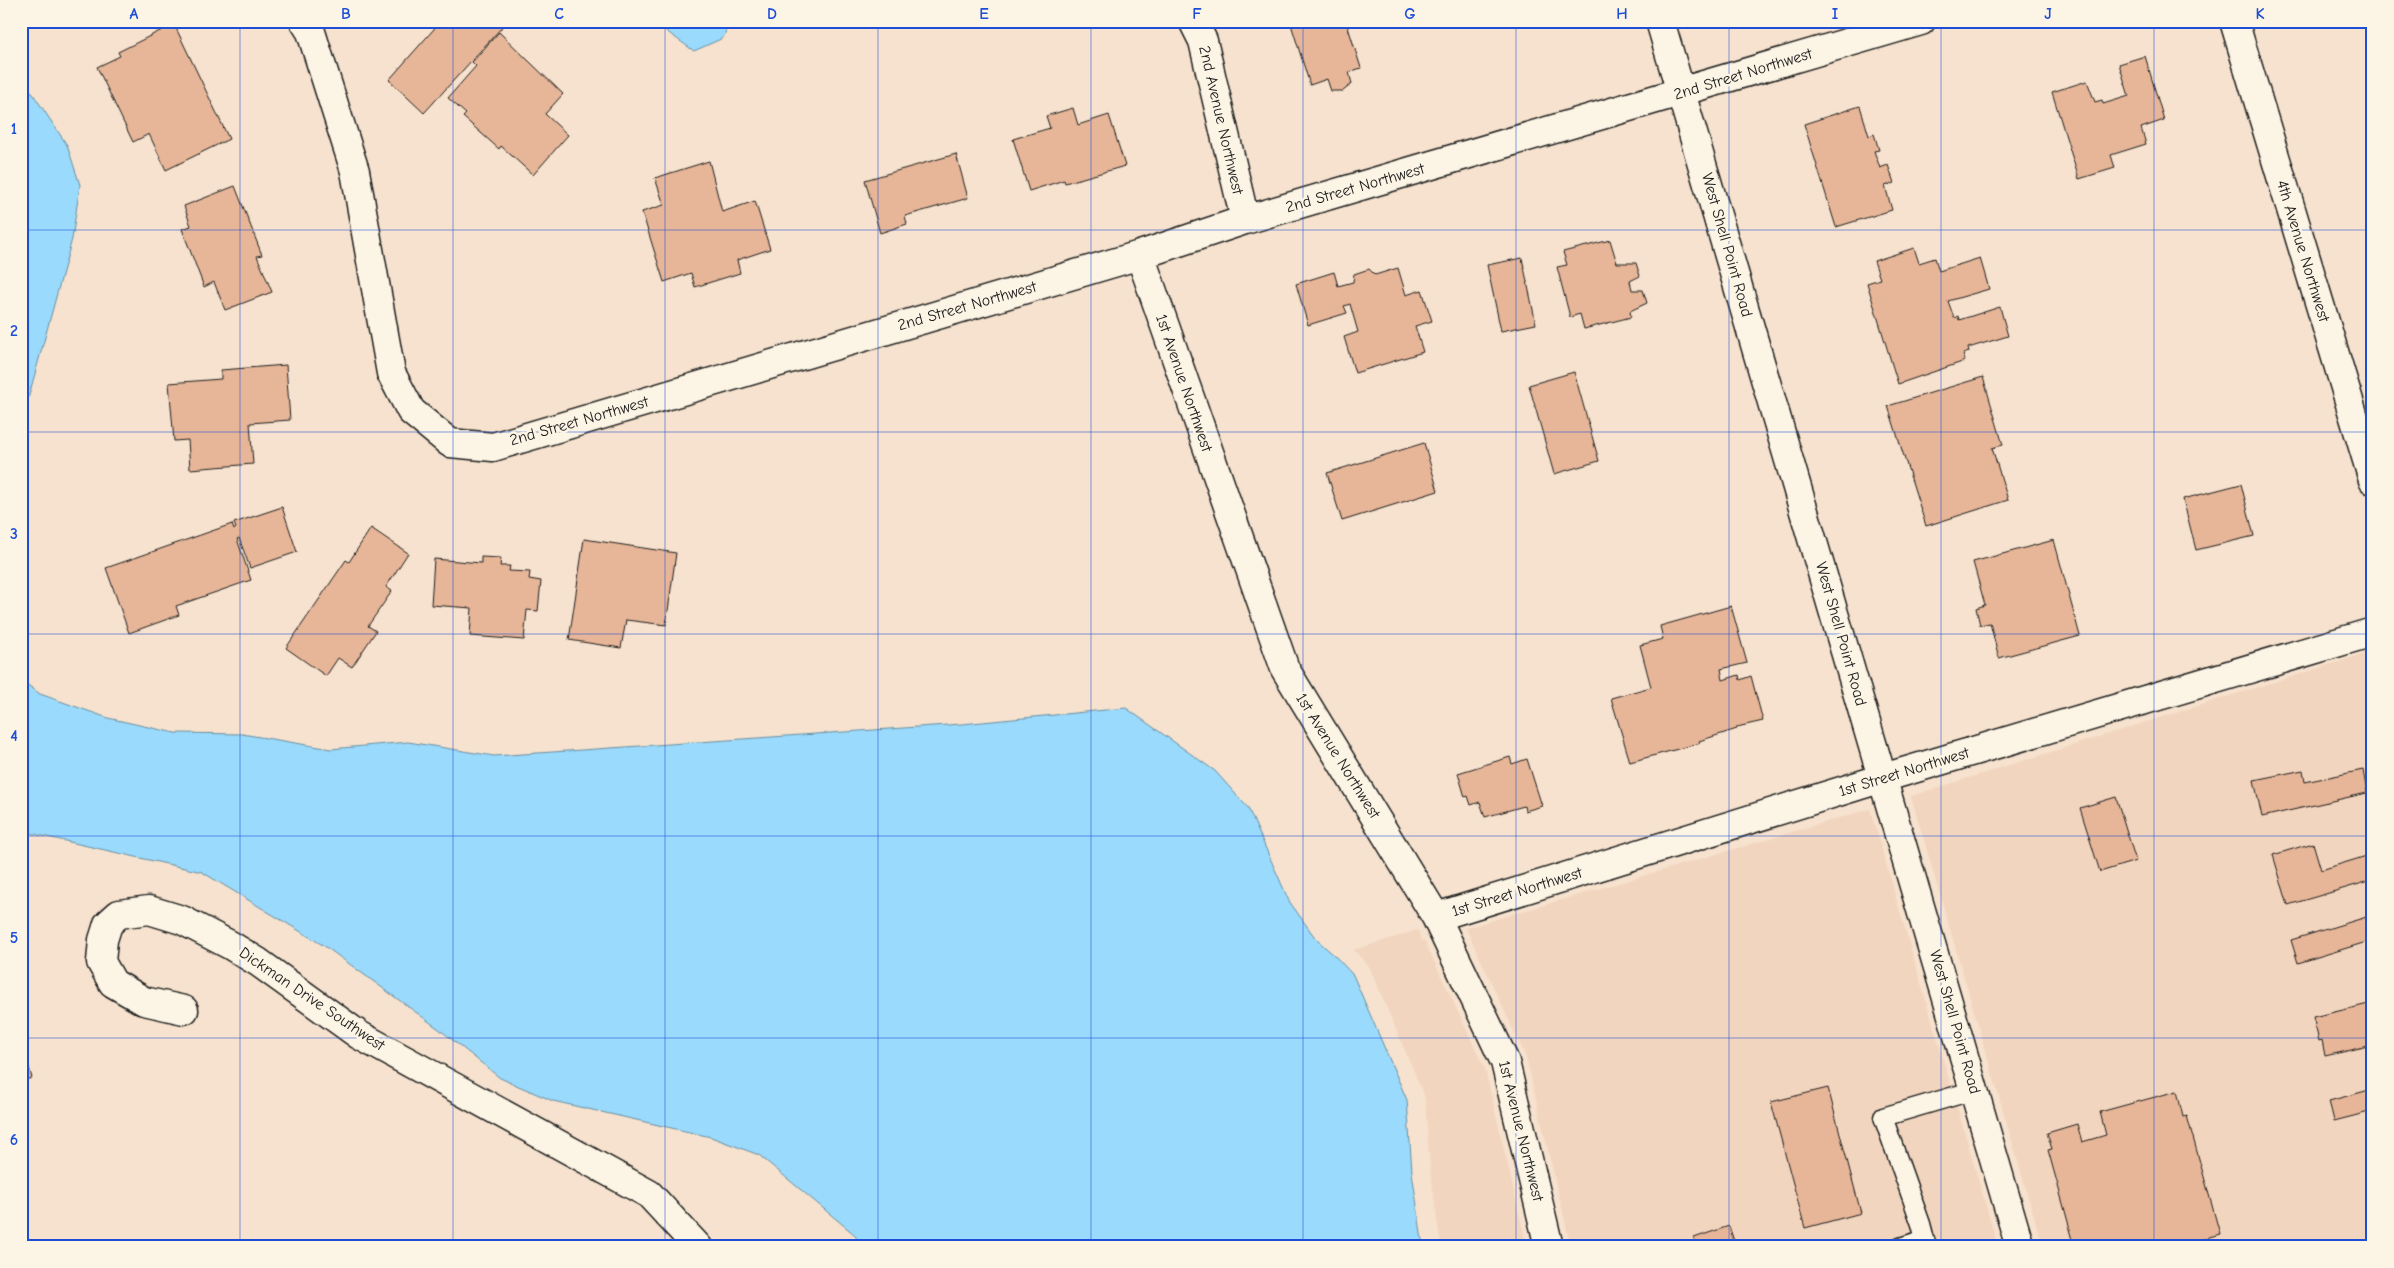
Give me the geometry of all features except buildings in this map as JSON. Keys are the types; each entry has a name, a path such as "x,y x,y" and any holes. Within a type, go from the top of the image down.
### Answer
{"street":[{"name":"2nd Street Northwest","path":"304,21 311,32 355,171 391,373 411,411 450,443 493,447 1140,256 1245,220 1682,93 1921,21"},
{"name":"2nd Avenue Northwest","path":"1193,21 1203,41 1245,220"},
{"name":"West Shell Point Road","path":"1660,21 2020,1247"},
{"name":"4th Avenue Northwest","path":"2234,21 2373,480"},
{"name":"1st Avenue Northwest","path":"1140,256 1285,670 1436,917 1505,1062 1549,1247"},
{"name":"1st Street Northwest","path":"1436,917 1883,778 2373,632"},
{"name":"Dickman Drive Southwest","path":"184,1010 144,1001 113,983 101,962 101,955 108,924 118,914 149,910 182,920 230,945 258,962 359,1034 650,1194 698,1247"}],"lane":[{"path":"1900,1247 1926,1243 1883,1117 1974,1090"}],"shaded area":[{"path":"2373,651 2373,1241 2351,1247 2043,1247 1911,796"},
{"path":"1870,809 1998,1247 1571,1247 1526,1057 1466,928"},
{"path":"1418,930 1421,941 1424,940 1485,1069 1527,1247 1441,1247 1430,1169 1425,1098 1370,968 1354,950"}],"water":[{"path":"662,21 730,21 723,38 694,51 666,31"},
{"path":"21,81 31,91 67,145 80,185 72,239 28,399 21,414"},
{"path":"21,680 40,694 108,718 175,733 242,734 331,749 408,742 494,756 962,724 1126,708 1215,771 1248,808 1289,901 1316,939 1353,975 1407,1100 1412,1172 1423,1247 862,1247 854,1234 759,1155 711,1137 553,1101 500,1078 439,1029 326,947 202,872 21,831"}]}
